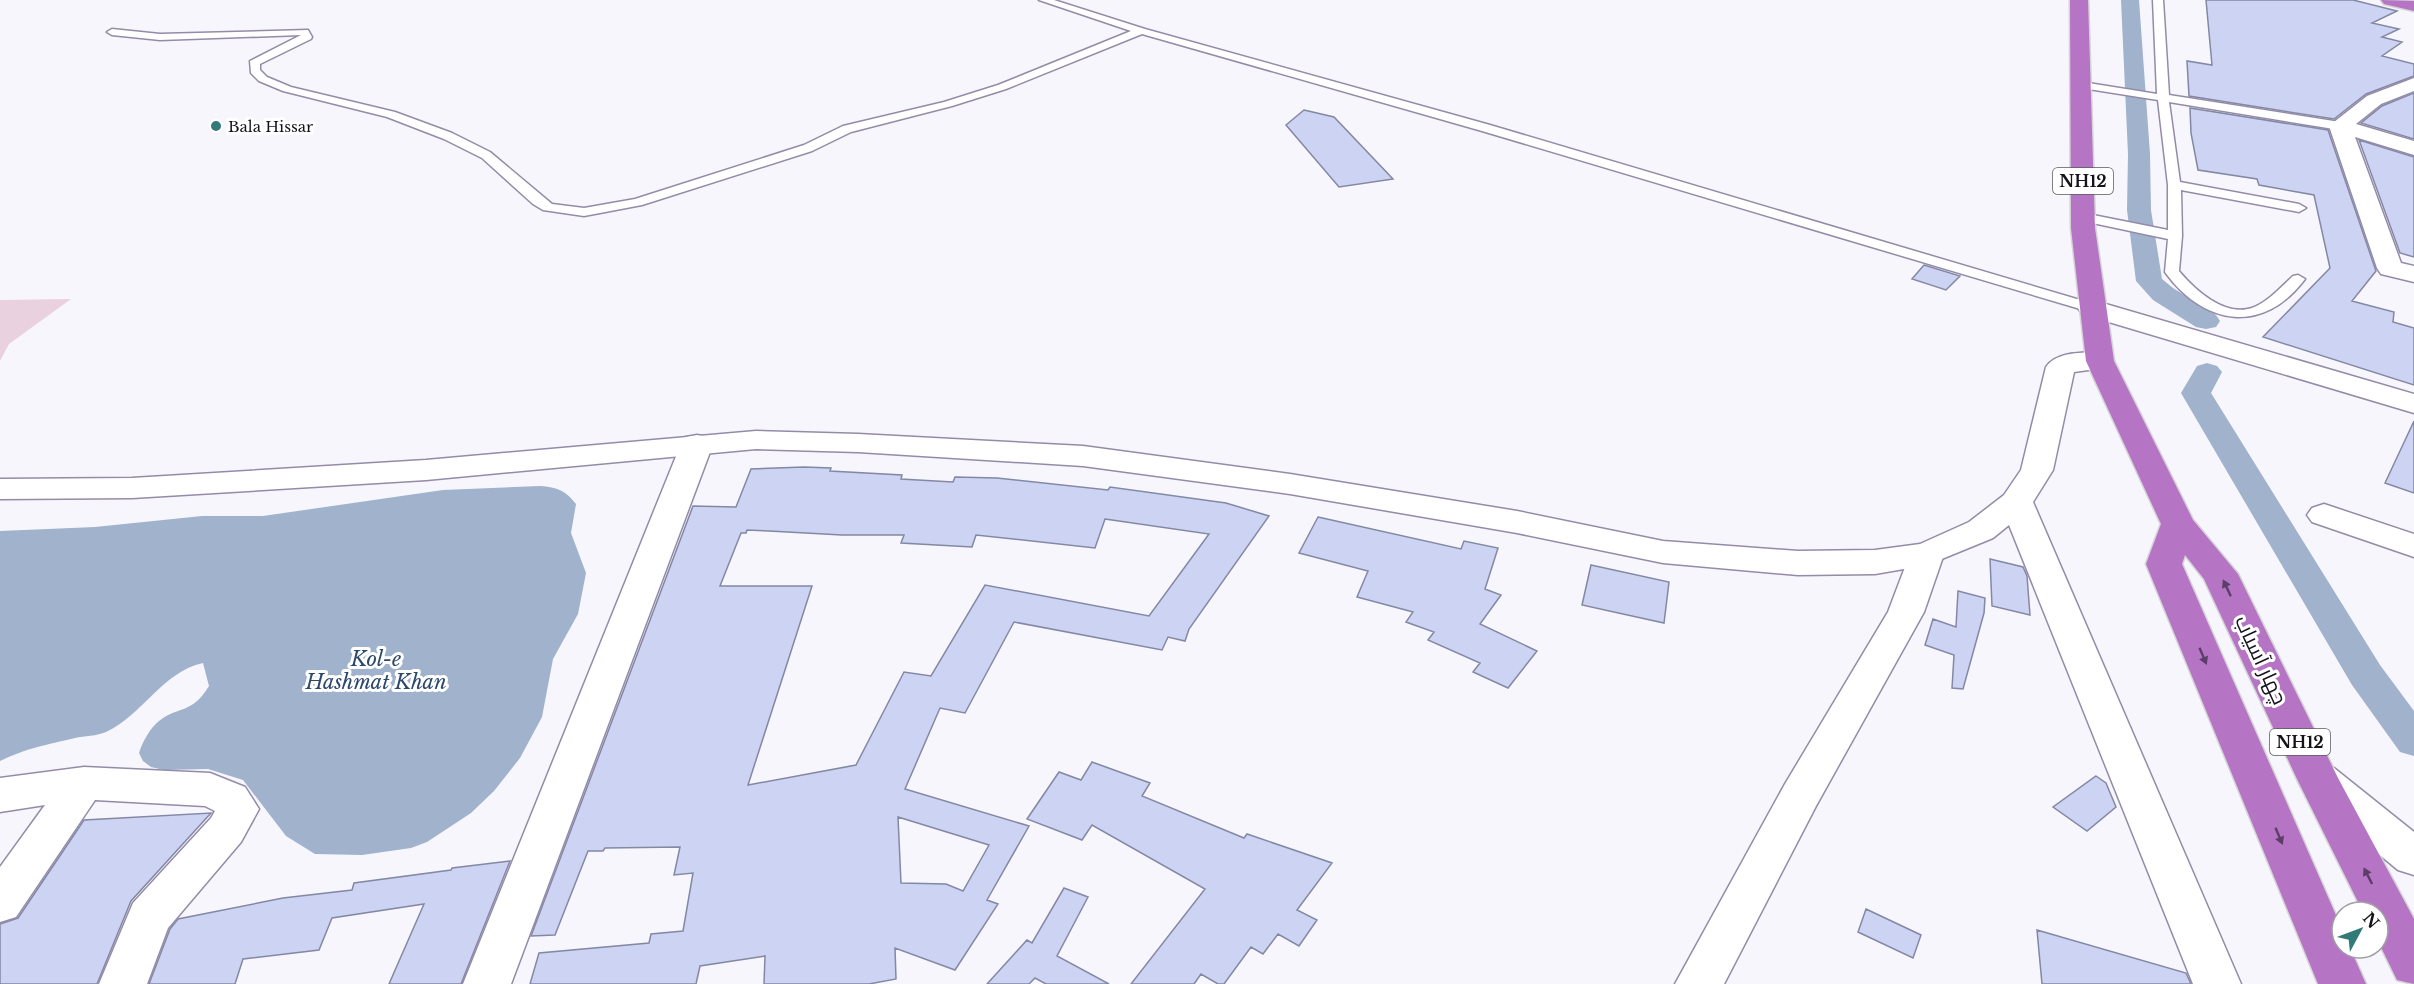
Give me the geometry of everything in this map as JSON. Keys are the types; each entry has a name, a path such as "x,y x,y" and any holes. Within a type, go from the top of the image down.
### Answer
{"highway":[{"name":"NH12","path":"2079,0 2083,217 2100,361"},
{"path":"2390,0 2414,6"},
{"name":"چهار آسیاب","path":"2100,361 2178,524 2220,574 2318,779 2414,965"},
{"name":"NH12","path":"2178,524 2164,564 2342,984"}],"street":[{"path":"2340,126 2374,100 2414,84"},
{"path":"2340,126 2414,148"},
{"path":"2340,126 2390,268 2414,274"},
{"path":"2092,308 2414,404"},
{"path":"0,489 132,488 414,471 697,444 756,440 790,441 1083,456 1313,488 1517,522 1663,552 1798,562 1875,562 1927,554 1981,530 2016,502 2037,470 2061,368 2075,362 2100,361"},
{"path":"487,984 697,444"},
{"path":"2016,502 2217,984"},
{"path":"2324,515 2414,546"},
{"path":"1699,984 1800,796 1906,612 1927,554"},
{"path":"2318,779 2414,857"},
{"path":"0,795 84,783 210,790 230,799 238,809 226,830 149,917 123,984"},
{"path":"0,903 84,783"}],"lane":[{"path":"1044,0 1141,32 1486,128 2092,308"},
{"path":"2158,0 2161,98 2174,185 2175,236 2172,272 2185,289 2213,306 2234,315 2255,312 2271,304 2298,279"},
{"path":"112,32 137,37 183,38 278,31 304,32 307,37 254,63 255,71 263,79 287,89 391,114 448,136 486,155 538,201 548,207 584,212 637,202 808,148 847,129 959,101 1002,87 1141,32"},
{"path":"2082,85 2340,126"},
{"path":"2174,185 2299,208"},
{"path":"2083,217 2175,236"}],"shaded area":[{"path":"71,299 9,344 0,361 0,300"}],"water":[{"name":"Kol-e Hashmat Khan","path":"540,486 561,490 576,504 571,533 586,573 578,614 553,659 542,717 520,758 494,791 471,813 427,842 411,848 362,855 315,854 286,836 243,780 208,769 164,770 151,767 143,761 139,753 152,728 166,716 191,706 209,686 203,663 176,675 119,725 106,732 37,747 0,761 0,531 95,527 202,516 263,516 443,490"}],"building":[{"path":"2206,0 2353,0 2397,11 2372,23 2399,29 2382,37 2402,42 2382,56 2414,64 2414,76 2366,94 2334,119 2189,96 2187,61 2212,65"},
{"path":"2414,93 2414,139 2361,123 2382,106"},
{"path":"2190,108 2328,130 2376,271 2352,301 2394,312 2393,322 2414,328 2414,385 2263,337 2330,268 2314,195 2259,185 2257,179 2198,170 2191,133"},
{"path":"1304,110 1334,117 1393,179 1339,187 1286,125"},
{"path":"2359,140 2414,157 2414,257 2400,253"},
{"path":"1924,265 1960,276 1946,290 1912,279"},
{"path":"2414,421 2414,493 2385,483"},
{"path":"831,468 830,471 902,475 901,479 953,482 955,477 997,478 1108,490 1110,487 1226,503 1269,516 1189,629 1185,641 1168,637 1162,650 1014,622 965,713 940,708 905,789 1029,826 987,900 998,904 955,970 895,948 896,979 869,984 764,984 765,956 700,966 696,984 530,984 539,953 649,943 651,934 683,931 693,873 674,875 680,847 605,848 603,851 588,851 555,935 531,936 693,506 736,507 751,469","holes":["1105,519 1209,534 1149,616 985,585 931,676 904,672 856,765 748,785 812,586 720,586 741,533 746,533 747,530 842,535 904,535 901,543 972,547 976,535 1095,548","898,817 989,845 963,891 946,884 901,883"]},
{"path":"1318,517 1461,549 1464,541 1498,548 1485,589 1501,595 1480,624 1537,651 1508,688 1473,672 1480,663 1428,640 1434,632 1406,622 1413,612 1357,597 1368,571 1299,553"},
{"path":"1990,559 2023,567 2027,576 2030,615 1992,606"},
{"path":"1591,565 1669,582 1664,623 1582,605"},
{"path":"1958,591 1985,598 1984,613 1963,689 1952,688 1954,655 1925,645 1933,619 1956,627"},
{"path":"1092,762 1150,783 1142,796 1244,838 1247,834 1332,863 1297,910 1317,920 1299,946 1278,934 1263,954 1251,947 1224,984 1218,984 1201,974 1194,984 1131,984 1205,889 1092,825 1082,840 1027,819 1059,772 1081,780"},
{"path":"2096,776 2106,783 2116,807 2087,831 2053,807"},
{"path":"211,813 131,901 97,984 0,984 0,924 18,918 84,820"},
{"path":"510,861 461,984 389,984 424,904 332,918 319,950 243,959 235,984 149,984 170,929 178,919 283,898 352,890 354,883"},
{"path":"1064,888 1088,897 1057,956 1109,984 1046,984 1035,978 1029,984 987,984 1027,940 1032,943"},
{"path":"1866,909 1921,935 1913,958 1858,932"},
{"path":"2037,930 2186,973 2191,984 2042,984"}],"waterway":[{"path":"2130,0 2139,154 2139,210 2149,281 2163,294 2206,321"},
{"path":"2207,372 2196,393 2366,675 2414,741"}],"place":[{"name":"Bala Hissar","path":"216,126"}]}
